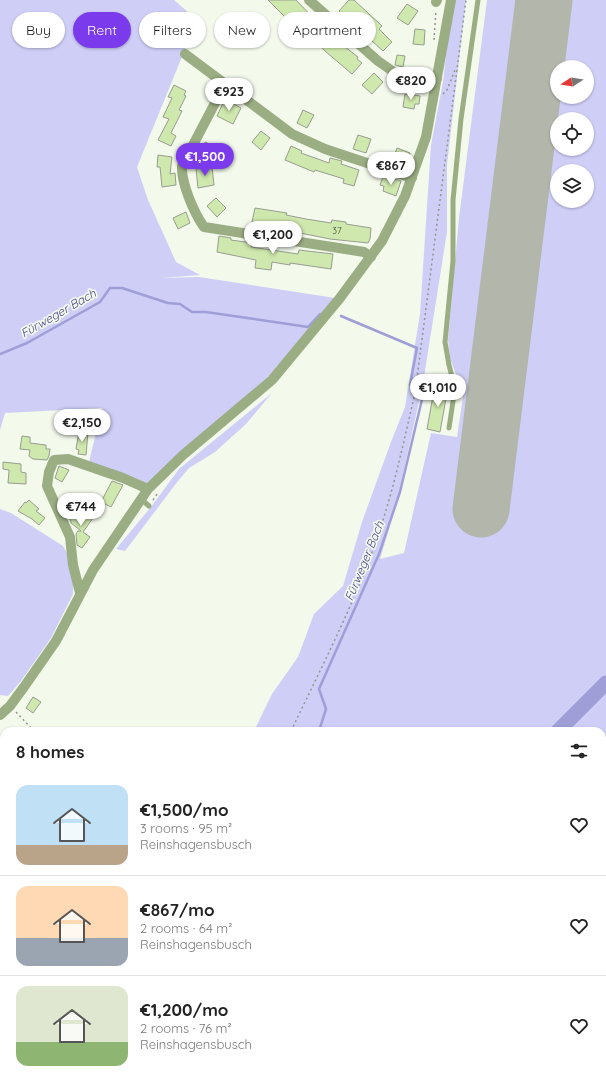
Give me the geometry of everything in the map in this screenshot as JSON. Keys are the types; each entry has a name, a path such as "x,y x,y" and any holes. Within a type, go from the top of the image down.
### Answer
{"street":[{"path":"309,0 378,61 401,78 412,81 437,78"},
{"path":"0,715 10,706 56,641 93,570 148,488 183,455 272,380 340,298 382,241 405,196 426,137 451,0"},
{"path":"185,54 292,134 325,149 412,178"},
{"path":"225,84 182,166 181,175 197,216 204,227 364,252 371,257"},
{"path":"80,593 73,565 70,537 47,486 49,472 54,460 68,459 148,488"}],"lane":[{"path":"449,428 456,388 449,365 445,342 453,261 453,200 461,119 478,0"},
{"path":"140,498 149,506"}],"path":[{"path":"293,727 349,609 372,552 392,489 415,393 466,0"},
{"path":"434,98 440,98 447,90 455,70 458,70"},
{"path":"10,706 30,727"}],"shaded area":[{"path":"0,0 174,0 188,12 139,12 139,48 186,48 137,167 148,200 176,262 200,275 161,278 199,277 335,298 268,377 146,484 88,466 102,408 5,413 0,430"},
{"path":"452,0 466,0 447,165 447,232 423,383 396,506 380,559 404,553 431,433 457,437 465,384 459,383 450,358 448,340 459,218 487,0 606,0 606,727 256,727 272,694 298,657 314,614 343,586 362,522 405,407 420,314 431,145 443,82"},
{"path":"272,393 246,424 215,452 189,468 125,551 116,549 151,507 179,469"},
{"path":"0,509 11,513 63,546 73,564 73,594 51,638 21,681 8,696 0,695"}],"building":[{"path":"268,0 296,0 308,12 280,12"},
{"path":"349,0 354,0 367,12 340,12 339,11"},
{"path":"407,4 418,11 408,25 397,18"},
{"path":"376,20 382,26 379,29 392,42 383,51 376,45"},
{"path":"415,29 425,30 424,45 413,44"},
{"path":"322,48 346,48 358,57 357,59 362,63 352,74"},
{"path":"397,55 405,56 403,67 395,65"},
{"path":"374,73 383,82 372,94 362,85"},
{"path":"174,85 186,91 184,95 186,96 179,110 182,111 171,133 176,136 171,146 158,140 169,119 163,117 172,98 168,97"},
{"path":"405,94 420,96 419,104 415,104 414,109 403,107"},
{"path":"225,99 241,108 233,124 217,116"},
{"path":"303,110 314,115 307,128 297,123"},
{"path":"261,131 270,138 261,150 252,142"},
{"path":"358,135 371,139 366,153 353,149"},
{"path":"205,142 217,147 211,160 199,155"},
{"path":"291,146 302,151 301,153 329,163 330,158 342,161 341,164 359,170 354,186 343,183 344,179 315,170 314,172 285,160"},
{"path":"397,148 410,153 406,167 392,162"},
{"path":"158,155 172,157 170,174 175,173 176,185 162,187 160,167 157,167"},
{"path":"212,167 214,185 198,188 196,169"},
{"path":"383,177 401,181 396,196 383,191 384,186 380,185"},
{"path":"216,198 226,208 217,217 207,206"},
{"path":"255,208 287,213 286,215 306,219 331,223 332,220 371,228 370,239 368,243 330,239 271,227 272,225 252,222"},
{"path":"186,212 190,223 178,229 173,218"},
{"path":"219,236 231,238 231,240 252,243 251,247 298,254 299,250 333,254 331,269 272,262 271,270 255,268 256,260 217,252"},
{"path":"435,385 448,387 440,432 427,429"},
{"path":"79,432 88,432 86,455 78,454 79,450 76,449"},
{"path":"22,436 30,437 30,443 46,445 46,449 50,449 47,460 33,459 29,456 30,450 20,449"},
{"path":"3,462 21,464 21,472 26,473 26,484 8,483 9,470 3,469"},
{"path":"59,466 69,470 62,482 55,478"},
{"path":"112,481 123,485 111,507 101,502"},
{"path":"29,500 39,509 36,511 45,518 39,525 18,511 25,502 26,503"},
{"path":"71,511 79,517 81,514 84,517 87,514 93,518 83,532 90,537 82,548 77,545 76,534 78,531 81,531 71,523 67,515"},
{"path":"33,697 41,702 33,713 26,708"}],"waterway":[{"name":"Fürweger Bach","path":"0,354 27,343 100,302 110,288 122,288 168,303 180,304 192,312 206,312 308,327 320,314"},
{"name":"Fürweger Bach","path":"341,316 417,348 410,385"},
{"name":"Fürweger Bach","path":"320,727 326,709 319,689 379,554 400,492 424,391"},
{"path":"562,727 606,683"}],"runway":[{"path":"481,509 544,0"}]}
